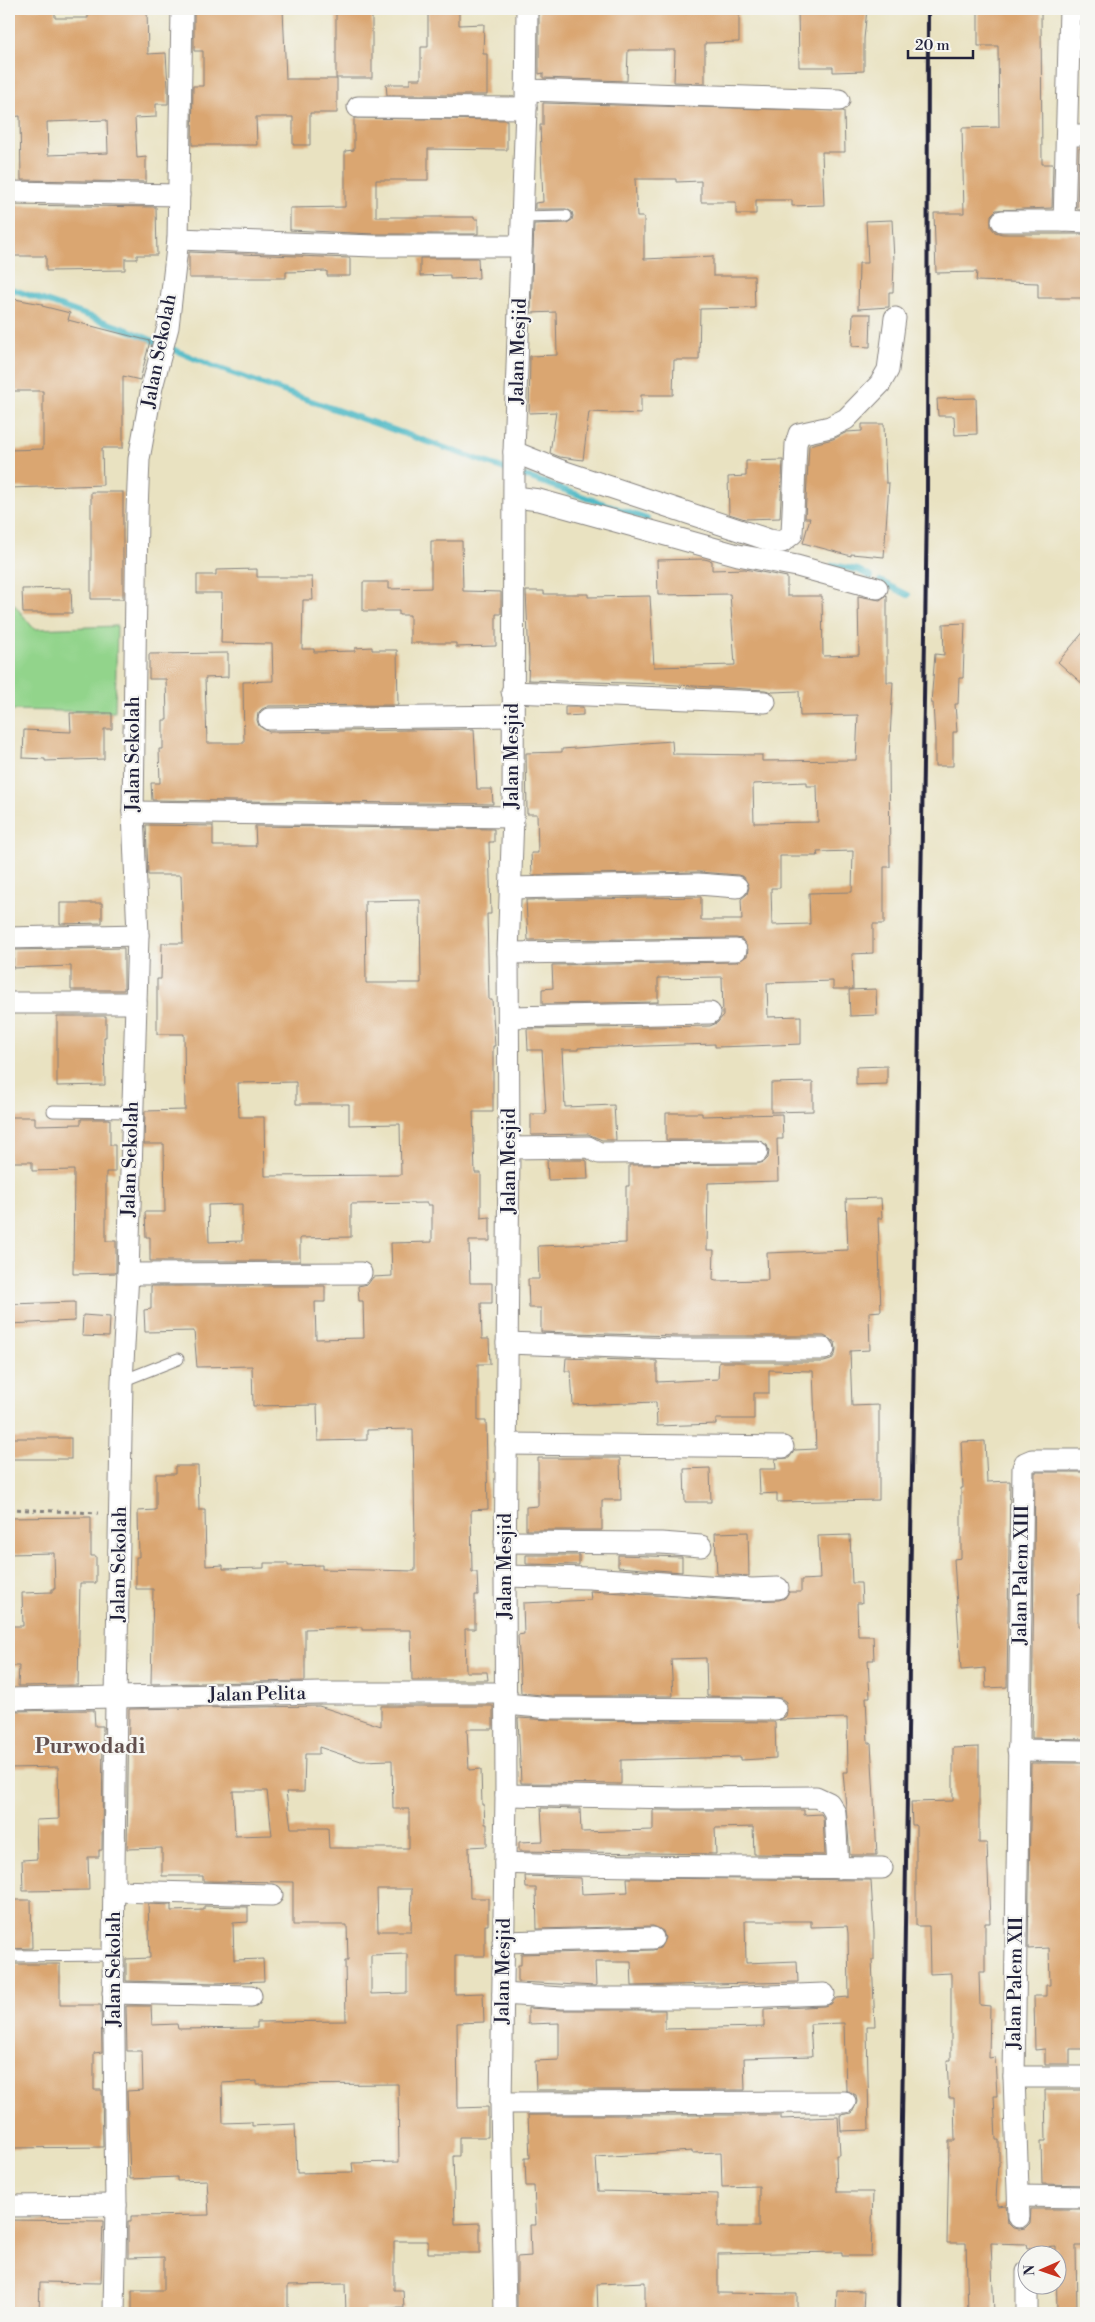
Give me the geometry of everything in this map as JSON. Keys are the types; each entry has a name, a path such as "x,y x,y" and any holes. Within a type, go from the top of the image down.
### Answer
{"street":[{"name":"Jalan Sekolah","path":"114,2313 116,2205 113,1955 116,1698 122,1381 128,1274 138,935 132,812 139,459 152,387 168,327 178,239 182,9"},
{"name":"Jalan Mesjid","path":"505,2313 501,2103 506,1795 505,1542 510,1017 508,953 513,817 512,692 515,457 527,9"},
{"path":"1064,222 1077,135 1070,9"},
{"path":"358,107 526,99 838,100"},
{"path":"9,192 179,194"},
{"path":"1002,221 1086,222"},
{"path":"178,239 374,246 521,246"},
{"path":"515,457 769,540 782,542 792,534 796,444 799,434 830,427 846,419 880,384 888,370 895,318"},
{"path":"515,492 738,555 797,566 877,588"},
{"path":"512,692 765,702"},
{"path":"270,719 513,716"},
{"path":"132,812 513,817"},
{"path":"510,888 698,884 737,887"},
{"path":"9,938 138,935"},
{"path":"508,953 736,950"},
{"path":"9,1003 136,1004"},
{"path":"510,1017 710,1013"},
{"path":"509,1148 588,1147 599,1153 757,1152"},
{"path":"128,1274 361,1272"},
{"path":"507,1344 675,1349 824,1349"},
{"path":"506,1444 784,1447"},
{"name":"Jalan Palem XIII","path":"1018,1750 1022,1468 1025,1463 1032,1460 1086,1460"},
{"path":"505,1542 661,1543 702,1546"},
{"path":"505,1576 589,1578 752,1589 778,1588"},
{"name":"Jalan Pelita","path":"9,1698 116,1698 321,1693 506,1698 551,1708 775,1709"},
{"path":"1018,1750 1086,1751"},
{"name":"Jalan Palem XII","path":"1018,1750 1014,2077 1019,2217"},
{"path":"506,1795 680,1798 816,1797 828,1804 835,1813 838,1868"},
{"path":"505,1863 614,1868 682,1866 882,1868"},
{"path":"115,1891 272,1895"},
{"path":"503,1942 653,1938"},
{"path":"113,1993 251,1996"},
{"path":"503,1994 562,1998 718,1998 824,1994"},
{"path":"1014,2077 1086,2077"},
{"path":"501,2103 845,2102"},
{"path":"1019,2196 1086,2196"},
{"path":"9,2206 116,2205"},
{"path":"1027,2294 1027,2313"}],"lane":[{"path":"521,217 566,216"},
{"path":"53,1111 132,1112"},
{"path":"122,1381 178,1359"},
{"path":"9,1956 113,1955"}],"path":[{"path":"9,1509 120,1514"}],"green space":[{"path":"9,598 34,629 117,626 115,712 9,710"}],"building":[{"path":"9,9 55,9 55,18 88,18 88,9 147,9 148,54 166,53 168,104 156,104 156,117 135,118 137,158 146,157 146,182 21,180 20,116 9,117","holes":["107,120 108,153 48,155 47,122"]},
{"path":"194,9 283,9 286,79 337,79 337,113 310,113 310,145 293,145 293,117 256,117 257,145 192,145 193,86 203,86 203,51 194,51"},
{"path":"336,9 372,9 372,78 336,78"},
{"path":"428,9 459,9 459,25 484,24 483,54 487,54 487,95 387,95 386,84 410,84 410,79 421,79 421,47 428,47"},
{"path":"539,9 739,9 739,42 705,43 705,83 674,82 675,50 628,50 627,81 543,78 543,73 539,74"},
{"path":"798,9 867,9 864,39 864,71 833,72 833,67 799,67"},
{"path":"978,9 1041,9 1042,164 1053,164 1052,208 996,210 991,215 991,227 995,232 1002,234 1085,234 1085,298 1038,298 1038,283 976,281 977,272 936,273 934,213 964,213 962,128 999,127 998,46 978,46"},
{"path":"543,103 844,111 845,152 822,152 824,205 792,206 792,200 756,200 756,214 736,214 736,202 701,202 701,181 676,182 676,179 635,179 637,217 644,217 644,259 713,256 713,276 754,276 755,308 700,309 699,360 674,360 673,395 641,395 641,414 589,412 583,460 560,457 550,453 556,412 529,413 530,356 557,355 556,312 531,313 534,224 567,223 572,220 573,216 572,212 566,209 535,209 535,203 543,202 540,125 543,125"},
{"path":"354,118 507,120 507,150 428,149 428,180 376,180 376,217 474,217 474,219 478,219 478,234 374,234 290,230 290,208 345,207 345,151 354,150"},
{"path":"1079,148 1086,148 1086,203 1084,203 1084,209 1077,209"},
{"path":"10,205 156,207 157,255 137,255 137,259 125,259 125,270 46,271 46,256 11,256"},
{"path":"892,220 893,292 889,292 889,307 858,309 859,263 868,263 866,221"},
{"path":"189,252 350,258 350,276 327,276 327,271 286,272 286,278 189,278"},
{"path":"420,258 478,258 479,278 450,279 450,275 420,276"},
{"path":"9,298 42,304 42,306 70,313 68,320 150,341 140,380 123,376 123,448 102,448 103,485 9,488 9,450 43,449 43,391 9,391"},
{"path":"853,314 871,314 870,347 852,346"},
{"path":"976,398 977,434 955,435 954,416 938,416 937,399"},
{"path":"862,424 884,424 886,483 889,483 884,557 851,554 851,556 803,543 810,518 805,518 809,445 833,439 847,432 862,431"},
{"path":"783,460 780,518 745,519 729,514 728,477 746,476 746,461"},
{"path":"91,492 123,492 123,599 91,599"},
{"path":"431,541 462,541 463,591 501,592 501,614 496,614 496,646 456,647 456,643 410,643 410,615 399,615 399,611 363,611 363,582 389,582 389,589 431,588"},
{"path":"704,559 712,561 712,570 745,569 787,577 787,596 822,596 823,656 859,655 858,596 880,600 887,595 887,682 893,682 889,757 890,867 884,867 884,924 873,924 873,953 852,954 853,989 833,989 833,981 767,983 768,1017 801,1016 801,1044 715,1047 715,1044 562,1050 565,1107 614,1105 616,1140 602,1140 588,1134 531,1135 531,1114 546,1114 542,1050 528,1050 527,1029 710,1026 717,1023 723,1016 722,977 658,978 658,1002 542,1004 542,989 553,988 552,965 736,962 747,956 748,949 742,939 736,938 528,940 526,900 701,897 701,920 742,920 741,899 747,894 749,887 744,877 738,875 699,872 532,875 531,853 538,853 537,814 527,814 526,753 562,752 562,749 672,741 673,754 762,755 762,761 856,760 858,715 800,716 799,691 773,692 659,684 528,680 526,591 544,591 544,594 588,594 588,597 650,596 654,667 735,665 730,594 658,595 657,560","holes":["807,782 807,786 817,786 818,822 754,823 753,784","853,851 852,892 809,893 810,924 772,925 771,888 780,888 780,856 818,856 817,852"]},
{"path":"257,569 257,577 312,577 313,600 303,600 302,649 314,649 314,652 355,651 355,648 372,647 372,650 397,650 398,705 269,706 258,713 257,720 259,726 269,732 474,729 477,789 492,789 493,804 152,800 151,783 160,783 159,749 163,749 163,720 167,720 166,679 149,679 149,654 228,653 228,677 205,678 207,743 244,743 243,682 273,681 272,644 221,643 222,593 197,593 197,575 216,575 216,570"},
{"path":"71,588 72,613 23,613 22,589"},
{"path":"965,623 963,678 959,678 958,704 955,704 957,732 953,732 953,766 935,766 933,703 931,703 935,654 944,655 943,624"},
{"path":"1086,629 1086,687 1058,662"},
{"path":"565,707 583,707 583,715 565,716"},
{"path":"70,713 112,713 112,729 104,729 104,759 45,761 45,759 23,758 24,730 71,732"},
{"path":"146,825 213,826 213,846 256,846 255,826 494,829 494,842 489,842 491,914 487,914 489,1000 492,1000 495,1046 493,1046 493,1112 473,1112 475,1173 481,1173 481,1218 490,1217 490,1241 469,1241 470,1283 492,1283 492,1303 481,1303 482,1339 489,1339 490,1364 478,1364 478,1421 486,1421 488,1509 471,1510 472,1572 477,1572 478,1595 475,1595 475,1629 465,1629 466,1672 487,1672 488,1680 412,1680 411,1630 362,1630 362,1627 305,1629 305,1681 151,1684 153,1589 136,1589 136,1557 139,1557 138,1511 156,1510 156,1474 175,1474 175,1466 198,1466 199,1510 205,1510 206,1566 223,1565 223,1569 264,1568 264,1563 288,1563 288,1566 322,1565 322,1569 415,1571 415,1538 413,1429 367,1430 367,1440 318,1441 317,1405 253,1406 252,1366 197,1367 194,1331 145,1332 144,1310 151,1309 151,1286 325,1286 325,1302 315,1302 316,1339 364,1338 363,1301 359,1301 358,1286 368,1284 373,1277 392,1276 391,1243 432,1242 432,1205 427,1205 427,1203 351,1204 351,1237 300,1238 300,1261 150,1261 150,1237 146,1237 145,1212 165,1212 164,1144 144,1144 145,1111 185,1110 184,1034 157,1034 157,979 161,979 162,943 183,943 181,875 148,875","holes":["420,900 421,983 366,983 365,901","296,1082 296,1104 349,1104 349,1125 400,1124 401,1175 265,1176 264,1117 239,1117 238,1083","242,1204 242,1241 209,1242 208,1205"]},
{"path":"60,903 102,903 102,923 60,924"},
{"path":"124,948 124,990 71,990 71,966 13,968 14,950"},
{"path":"876,989 877,1015 850,1016 849,990"},
{"path":"57,1016 106,1016 106,1037 104,1037 105,1085 57,1086"},
{"path":"887,1066 887,1084 856,1085 856,1067"},
{"path":"813,1082 813,1111 771,1112 771,1083"},
{"path":"666,1113 702,1113 702,1116 782,1114 783,1139 777,1139 778,1181 708,1183 707,1250 714,1250 713,1280 768,1280 767,1253 848,1250 846,1199 881,1198 882,1218 878,1218 881,1311 869,1312 870,1350 850,1351 852,1406 879,1405 879,1500 777,1502 777,1493 760,1494 759,1469 776,1469 775,1459 789,1458 795,1450 816,1449 813,1371 769,1370 769,1393 754,1393 754,1419 716,1419 716,1424 657,1426 656,1402 573,1405 571,1371 565,1371 566,1358 657,1361 657,1382 718,1379 719,1362 824,1362 831,1360 835,1355 835,1342 824,1336 675,1336 541,1332 541,1308 529,1308 528,1279 539,1279 538,1246 626,1243 626,1186 629,1186 629,1165 757,1164 764,1162 768,1158 769,1151 767,1145 757,1140 666,1140"},
{"path":"9,1117 35,1117 35,1125 81,1124 81,1119 110,1119 110,1145 115,1145 115,1172 106,1172 106,1241 116,1241 116,1273 73,1274 74,1170 32,1171 32,1162 9,1162"},
{"path":"547,1160 585,1160 587,1161 588,1179 548,1180"},
{"path":"75,1302 75,1321 9,1324 9,1304"},
{"path":"83,1315 110,1317 109,1337 82,1336"},
{"path":"9,1438 71,1438 71,1459 9,1459"},
{"path":"985,1441 987,1482 1010,1481 1007,1687 986,1688 985,1668 961,1670 954,1559 961,1558 961,1488 963,1488 961,1442"},
{"path":"538,1458 620,1458 621,1500 602,1500 602,1530 526,1530 526,1507 538,1506"},
{"path":"710,1468 711,1502 685,1502 684,1469"},
{"path":"1035,1472 1086,1472 1086,1537 1082,1537 1082,1594 1078,1594 1078,1627 1086,1627 1086,1739 1032,1738"},
{"path":"91,1517 91,1556 96,1556 96,1583 80,1583 78,1685 18,1686 19,1666 9,1666 9,1626 23,1626 22,1593 52,1592 52,1589 55,1589 54,1553 9,1554 9,1518"},
{"path":"748,1532 749,1576 717,1574 715,1533"},
{"path":"850,1535 852,1583 861,1583 862,1603 857,1603 858,1636 873,1636 874,1660 868,1660 870,1697 866,1697 868,1743 871,1743 877,1855 850,1855 843,1772 848,1772 847,1718 779,1720 786,1716 787,1710 786,1702 781,1698 707,1696 706,1658 671,1659 673,1696 552,1696 521,1693 518,1635 524,1634 523,1603 591,1600 590,1591 751,1601 779,1600 785,1598 789,1592 801,1592 801,1580 820,1579 818,1536"},
{"path":"526,1555 579,1555 579,1565 526,1564"},
{"path":"618,1555 682,1557 682,1572 618,1567"},
{"path":"319,1706 381,1726 381,1706 493,1706 493,1729 467,1729 469,1770 481,1769 482,1805 484,1805 485,1824 487,1824 487,1846 469,1847 470,1898 488,1898 488,1925 485,1925 485,1956 455,1956 455,1994 483,1993 484,2022 457,2023 458,2108 488,2107 488,2137 459,2137 459,2156 453,2156 455,2224 480,2223 480,2253 428,2253 428,2241 394,2241 394,2290 403,2290 404,2308 365,2309 365,2313 346,2313 345,2284 288,2285 288,2313 132,2313 132,2290 164,2290 164,2257 128,2258 128,2221 131,2221 131,2216 209,2215 207,2180 177,2181 177,2177 130,2179 127,2091 143,2090 142,2051 127,2051 126,2006 151,2006 152,2025 177,2024 178,2029 257,2028 257,2022 346,2021 345,1961 348,1961 347,1925 293,1925 293,1882 203,1881 203,1876 162,1876 162,1848 127,1849 129,1709","holes":["319,1747 361,1761 392,1760 393,1809 409,1809 409,1848 329,1848 328,1828 291,1828 286,1792 304,1792 305,1754 319,1754","233,1791 267,1791 272,1835 235,1836","377,1889 412,1889 411,1931 378,1931","407,1954 407,1993 371,1994 371,1955","257,2081 257,2085 398,2084 399,2162 352,2163 353,2172 297,2173 295,2124 252,2126 252,2122 223,2123 222,2083"]},
{"path":"94,1710 95,1726 103,1726 102,1850 99,1850 99,1857 88,1857 89,1890 23,1891 22,1860 37,1859 36,1820 59,1819 58,1767 9,1768 9,1711"},
{"path":"518,1718 775,1722 776,1758 741,1760 741,1757 621,1760 621,1784 521,1783"},
{"path":"979,1747 979,1843 987,1843 990,1923 985,1923 985,1972 979,1972 980,2005 990,2006 989,2058 995,2057 997,2096 994,2096 996,2140 999,2140 997,2206 1006,2205 1008,2223 1013,2228 1019,2229 1025,2228 1030,2223 1031,2209 1086,2209 1086,2246 1076,2246 1077,2313 1057,2313 1057,2294 1068,2294 1068,2244 991,2243 994,2313 968,2313 966,2243 947,2243 949,2141 955,2141 954,2098 949,2098 947,2060 951,2060 951,1973 930,1974 929,1926 916,1926 916,1825 912,1825 911,1802 953,1801 953,1748"},
{"path":"1031,1763 1086,1763 1086,2049 1070,2049 1070,2064 1045,2064 1045,2049 1035,2050 1034,1996 1046,1996 1046,1985 1050,1985 1049,1948 1028,1949"},
{"path":"541,1808 580,1809 581,1832 653,1830 653,1810 804,1810 804,1815 821,1814 823,1817 825,1855 754,1854 753,1827 715,1828 716,1854 519,1851 519,1842 543,1841"},
{"path":"525,1876 581,1878 582,1894 628,1892 627,1878 871,1880 874,1933 874,1960 872,1960 875,2026 867,2026 869,2130 841,2131 840,2115 852,2113 857,2102 856,2095 846,2090 844,2023 810,2024 812,2056 744,2058 745,2090 536,2090 535,2061 559,2060 559,2023 528,2024 528,2008 562,2010 665,2010 665,2029 764,2027 764,2009 824,2006 831,2004 836,1998 849,1997 848,1933 847,1926 811,1927 811,1921 745,1921 746,1963 797,1961 798,1982 632,1986 631,1962 595,1962 596,1986 518,1982 518,1965 521,1965 521,1954 653,1950 660,1948 665,1938 663,1931 653,1926 537,1929 536,1888 526,1888"},
{"path":"9,1900 31,1900 32,1948 9,1949"},
{"path":"148,1904 171,1905 171,1911 204,1910 204,1906 248,1907 248,1922 233,1923 234,1960 263,1959 264,1981 217,1983 126,1981 126,1959 150,1958"},
{"path":"9,1964 60,1964 60,2005 101,2005 102,2052 94,2053 94,2090 102,2090 103,2147 9,2148"},
{"path":"1045,2090 1086,2090 1086,2185 1042,2184 1041,2141 1046,2141"},
{"path":"528,2115 781,2115 781,2119 838,2117 840,2155 836,2155 837,2192 873,2192 871,2256 842,2256 842,2252 718,2254 718,2293 797,2294 797,2313 645,2313 645,2282 597,2284 598,2313 517,2313 517,2257 531,2256 530,2225 536,2225 534,2186 526,2186 525,2158 530,2158","holes":["692,2151 692,2153 721,2152 722,2187 759,2186 759,2227 718,2227 718,2194 598,2191 596,2157"]},
{"path":"9,2220 103,2221 101,2283 40,2282 39,2313 9,2313"},
{"path":"837,2290 864,2291 863,2313 836,2313"}],"waterway":[{"path":"9,288 128,330 212,366 647,519"},
{"path":"833,565 858,570 871,577"},
{"path":"880,581 908,595"}],"railway":[{"path":"899,2313 927,505 928,9"}],"district":[{"name":"Purwodadi","path":"90,1747"}]}
